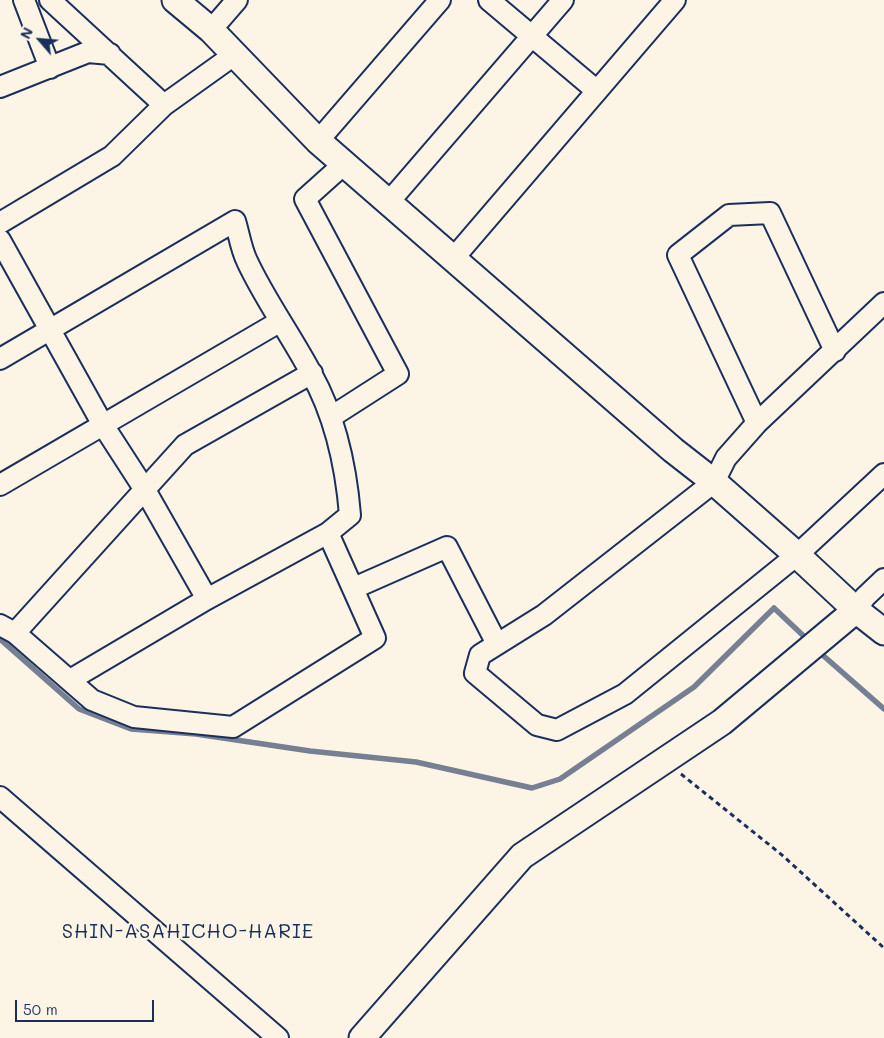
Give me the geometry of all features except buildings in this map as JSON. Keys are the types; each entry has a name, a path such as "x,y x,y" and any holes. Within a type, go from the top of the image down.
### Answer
{"street":[{"path":"24,0 50,68"},
{"path":"50,0 164,105"},
{"path":"176,0 211,30 318,141 452,260 673,450 714,482 856,610 884,632"},
{"path":"211,30 237,0"},
{"path":"318,141 440,0"},
{"path":"489,0 597,92"},
{"path":"388,203 563,0"},
{"path":"452,260 675,0"},
{"path":"0,87 88,52 110,54"},
{"path":"0,223 112,156 164,105 234,55"},
{"path":"331,417 398,374 305,199 344,164"},
{"path":"757,423 678,255 729,215 770,213 836,351"},
{"path":"0,359 235,221 246,259 279,322 312,374 331,417 347,480 350,515 328,533 207,599 70,680"},
{"path":"0,240 103,425 145,490 207,599"},
{"path":"883,306 757,423 726,458 714,482 544,615 480,655 475,673 538,725 557,730 626,694 797,555 884,474"},
{"path":"0,485 279,322"},
{"path":"312,374 185,446 145,490 7,629 92,700 134,716 233,727 375,638 328,533"},
{"path":"354,588 447,547 497,644"},
{"path":"362,1038 522,856 722,722 856,610 866,596 884,579"},
{"path":"0,797 278,1038"}],"path":[{"path":"664,760 782,855 884,948"}],"waterway":[{"path":"0,639 79,709 131,729 196,734 310,751 416,762 532,788 560,779 694,687 774,608 810,642"},
{"path":"818,651 884,709"}],"district":[{"name":"SHIN-ASAHICHO-HARIE","path":"188,932"}]}
